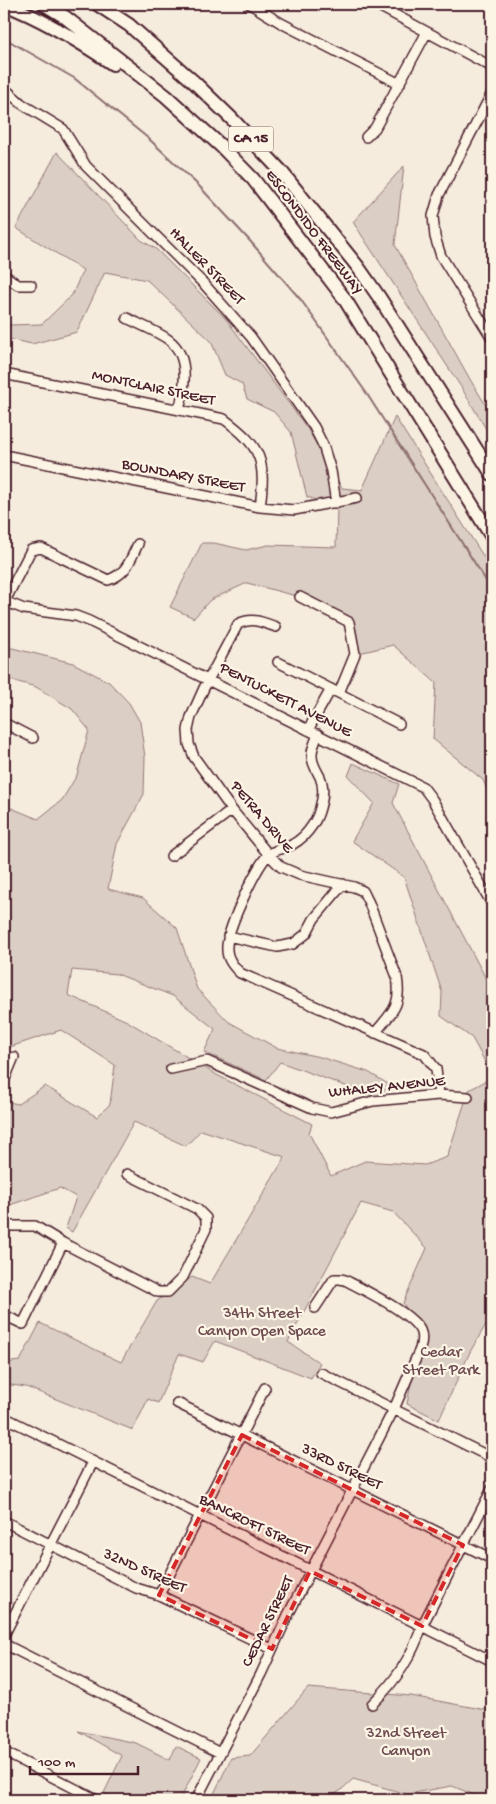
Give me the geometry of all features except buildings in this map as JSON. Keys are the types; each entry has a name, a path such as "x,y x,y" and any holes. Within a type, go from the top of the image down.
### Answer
{"highway":[{"path":"4,4 40,20 86,46 121,70 185,123 274,208"},
{"name":"ESCONDIDO FREEWAY","path":"44,4 65,17 166,96 221,146 252,180 344,298 492,537"},
{"name":"ESCONDIDO FREEWAY","path":"97,4 129,24 194,82 280,170 358,267 384,304 492,474"}],"street":[{"path":"250,4 281,23 400,84"},
{"path":"375,4 492,67"},
{"path":"366,137 375,128 427,32"},
{"name":"HALLER STREET","path":"4,88 22,104 63,129 86,166 204,284 252,337 314,427 323,445 331,471 336,503"},
{"path":"492,93 439,195 433,216 435,237 441,256 492,338"},
{"path":"4,275 18,285 31,285"},
{"path":"127,318 170,341 182,358 185,378 179,410"},
{"name":"MONTCLAIR STREET","path":"4,374 224,419 242,432 254,447 262,462 263,474 260,507"},
{"name":"BOUNDARY STREET","path":"4,455 260,507 294,510 357,498"},
{"path":"4,601 31,550 41,548 108,580 124,572 138,544"},
{"path":"300,597 349,622 355,654 335,691 308,730"},
{"name":"PENTUCKETT AVENUE","path":"4,601 24,609 76,616 89,621 423,787 432,799 492,904"},
{"name":"PETRA DRIVE","path":"276,627 254,620 246,620 238,624 190,717 188,730 189,744 199,765 232,810 281,867 300,875 343,884 363,891 369,902 397,977 399,998 395,1008 375,1033"},
{"path":"278,662 399,724"},
{"path":"4,723 33,738"},
{"path":"318,734 311,755 323,790 320,808 313,824 304,836 293,845 268,854 232,921 226,950 233,966 240,973 424,1054 432,1062 438,1074 439,1095"},
{"path":"172,856 232,810"},
{"path":"228,936 277,947 293,944 306,934 314,919 343,884"},
{"path":"4,1081 14,1057"},
{"name":"WHALEY AVENUE","path":"171,1069 207,1061 312,1108 331,1112 373,1102 439,1095 468,1096"},
{"path":"4,1224 10,1226 36,1226 63,1243 158,1292 168,1292 183,1277 206,1229 206,1218 197,1209 127,1174"},
{"path":"4,1315 24,1324 63,1243"},
{"name":"CEDAR STREET","path":"196,1800 310,1571 394,1409 420,1349 422,1339 416,1325 388,1303 345,1280 334,1279 315,1308"},
{"path":"321,1373 492,1458"},
{"path":"159,1595 265,1388"},
{"name":"33RD STREET","path":"177,1403 492,1559"},
{"name":"BANCROFT STREET","path":"4,1418 492,1661"},
{"path":"4,1635 93,1462"},
{"path":"372,1704 387,1690 400,1672 418,1640 422,1626 492,1489"},
{"name":"32ND STREET","path":"4,1521 136,1588 159,1595 272,1649"},
{"path":"4,1644 220,1753"},
{"path":"4,1752 97,1800"}],"highlighted area":[{"path":"242,1435 463,1545 422,1626 310,1571 272,1649 159,1595"}],"green space":[{"path":"57,152 141,240 156,249 226,319 307,428 342,488 362,490 395,417 492,570 492,801 483,780 433,739 436,683 393,645 355,654 349,622 300,597 247,583 210,600 194,618 170,607 202,543 214,543 246,550 268,545 336,547 337,507 307,497 291,432 274,412 247,399 242,384 225,375 211,341 147,280 105,272 77,332 32,344 4,338 4,323 9,325 42,324 72,295 83,270 16,228"},
{"path":"404,166 395,245 492,415 492,439 461,387 353,222"},
{"path":"4,646 73,663 109,682 129,703 140,722 145,757 144,794 117,844 108,889 143,898 177,928 197,989 229,1022 277,1048 320,1057 368,1072 393,1087 370,1095 280,1062 266,1080 204,1052 215,1029 173,996 117,974 72,970 68,995 127,1021 217,1075 312,1124 309,1133 331,1176 365,1161 425,1165 447,1157 469,1090 491,1078 472,1038 441,1016 442,992 404,877 352,841 374,803 348,776 353,763 399,784 393,803 492,990 492,1314 470,1352 439,1420 407,1404 413,1372 425,1339 403,1303 427,1248 393,1212 361,1203 288,1342 320,1363 311,1378 215,1341 203,1362 179,1354 158,1403 148,1399 133,1430 26,1387 4,1384 4,1363 20,1361 40,1323 121,1362 157,1301 192,1277 210,1284 285,1157 201,1130 186,1146 134,1122 72,1232 66,1228 76,1197 60,1188 4,1207 4,1101 18,1104 45,1086 97,1117 110,1104 115,1065 61,1030 4,1049 4,805 38,819 62,800 77,775 89,730 72,709 36,687 4,678"},
{"name":"32nd Street Canyon","path":"308,1688 411,1696 492,1711 492,1793 487,1800 452,1786 407,1794 353,1779 340,1791 324,1800 211,1800 231,1758 250,1756"},
{"path":"78,1731 136,1743 170,1760 176,1746 201,1758 180,1800 119,1800 104,1793 122,1756"}],"waterway":[{"path":"4,38 74,78 149,139 199,186 250,241 301,300 365,391 492,590"}],"park label":[{"name":"34th Street Canyon Open Space","path":"262,1323"},
{"name":"Cedar Street Park","path":"441,1362"}]}
